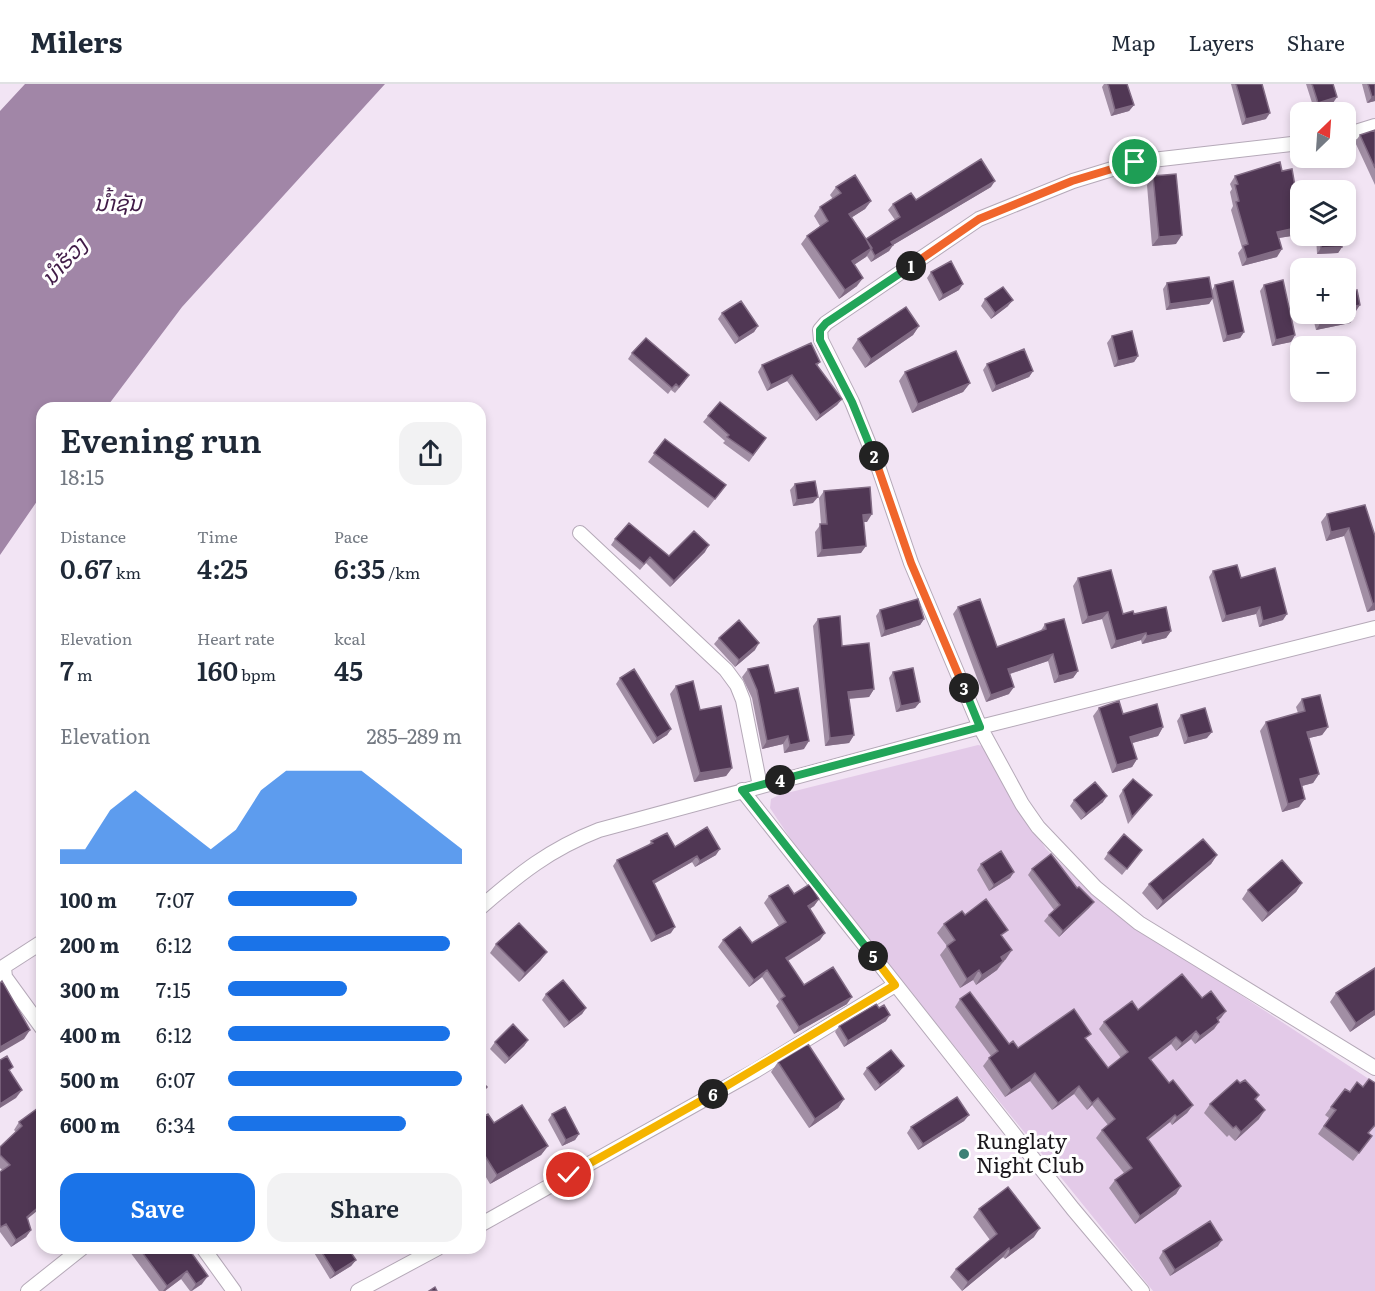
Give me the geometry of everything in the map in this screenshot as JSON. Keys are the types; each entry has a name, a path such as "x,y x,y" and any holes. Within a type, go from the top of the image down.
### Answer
{"street":[{"path":"1356,132 1375,126"},
{"path":"1290,144 1135,162 1072,181 979,219 826,323 820,330 820,340 852,402 879,468 911,563 980,727 1022,804 1038,827 1096,888 1139,923 1181,951 1375,1068"},
{"path":"580,533 732,677 742,700 760,786"},
{"path":"486,903 532,863 566,843 599,831 742,790 980,727 1375,628"},
{"path":"742,790 1073,1209 1142,1291"},
{"path":"36,946 9,962 2,969 5,977 36,1020"},
{"path":"486,1222 755,1071 895,985"},
{"path":"28,1291 74,1254"},
{"path":"206,1254 234,1291"},
{"path":"358,1291 427,1254"}],"shaded area":[{"path":"978,745 983,746 1046,849 1105,906 1375,1083 1375,1291 1153,1291 810,868 770,808 771,799 779,795"}],"water":[{"name":"ນ້ຳຊັນ","path":"25,84 385,84 182,307 111,402 36,402 36,503 0,555 0,111"}],"building":[{"path":"1108,84 1127,84 1134,105 1115,110"},
{"path":"1236,84 1262,84 1270,113 1246,119"},
{"path":"1312,84 1333,84 1337,97 1318,102"},
{"path":"1368,84 1375,84 1375,96 1372,97"},
{"path":"1375,130 1375,168 1360,135"},
{"path":"981,159 995,181 891,242 893,245 875,256 866,239 900,217 893,204 911,193 916,200"},
{"path":"1280,162 1282,171 1292,169 1294,180 1290,180 1290,229 1277,232 1282,249 1247,259 1243,246 1248,244 1236,202 1239,201 1235,176"},
{"path":"1176,174 1182,235 1159,237 1153,176"},
{"path":"855,175 871,201 849,214 872,248 852,261 863,278 845,290 807,236 828,221 820,207 841,193 836,187"},
{"path":"1321,246 1342,246 1342,247 1321,248"},
{"path":"951,261 963,284 943,295 931,272"},
{"path":"1209,277 1213,298 1170,304 1167,283"},
{"path":"1283,280 1290,312 1290,324 1293,324 1295,335 1276,340 1264,285"},
{"path":"1233,281 1244,332 1227,336 1215,285"},
{"path":"1003,287 1013,300 995,313 985,299"},
{"path":"1356,290 1360,305 1356,306"},
{"path":"741,301 758,326 739,338 722,313"},
{"path":"906,307 919,326 871,359 858,339"},
{"path":"1132,331 1138,356 1118,361 1112,336"},
{"path":"646,338 689,375 679,387 676,384 672,388 632,353"},
{"path":"811,343 820,362 816,364 842,399 820,415 792,375 771,385 762,365"},
{"path":"1024,349 1033,371 996,386 987,364"},
{"path":"956,351 970,383 918,404 905,372"},
{"path":"720,402 766,438 753,455 727,437 729,435 708,416"},
{"path":"665,439 726,485 715,499 654,453"},
{"path":"815,481 818,497 797,500 795,484"},
{"path":"870,487 872,514 863,515 866,546 822,550 820,524 827,524 824,491"},
{"path":"1365,505 1375,536 1375,603 1373,604 1349,528 1331,532 1327,514"},
{"path":"629,523 669,556 694,531 709,545 674,581 650,557 644,564 615,539"},
{"path":"1237,565 1241,578 1275,568 1287,614 1263,621 1260,607 1226,616 1213,571"},
{"path":"1111,570 1123,614 1166,607 1171,631 1147,636 1146,633 1116,641 1108,612 1088,617 1078,578"},
{"path":"918,599 924,619 885,631 880,610"},
{"path":"980,599 997,647 1046,629 1045,624 1064,619 1078,671 1059,676 1053,654 1008,669 1014,687 991,695 958,607"},
{"path":"840,616 842,646 869,643 874,689 848,692 854,735 830,738 818,619"},
{"path":"739,620 759,643 739,660 719,638"},
{"path":"768,665 775,693 798,688 809,741 790,745 788,736 767,741 757,690 748,669"},
{"path":"913,668 920,702 901,706 893,672"},
{"path":"634,669 671,729 657,738 620,678"},
{"path":"693,681 700,710 721,706 732,768 700,773 676,686"},
{"path":"1320,695 1328,727 1307,732 1319,774 1300,779 1305,799 1288,804 1266,722 1305,711 1302,699"},
{"path":"1119,701 1123,714 1157,704 1163,727 1130,737 1137,759 1117,765 1099,708"},
{"path":"1205,708 1212,732 1188,738 1181,715"},
{"path":"1133,779 1152,795 1132,817 1123,790"},
{"path":"1095,782 1107,796 1086,814 1074,800"},
{"path":"707,827 720,849 700,861 697,856 653,881 675,927 656,936 617,860 653,843 651,841 667,833 675,847"},
{"path":"1124,834 1142,850 1127,869 1108,853"},
{"path":"1203,839 1217,855 1163,901 1149,884"},
{"path":"1001,851 1014,872 994,885 981,864"},
{"path":"1051,854 1077,888 1079,887 1094,902 1063,931 1049,915 1060,905 1032,869"},
{"path":"1282,860 1302,883 1268,913 1248,890"},
{"path":"810,884 819,899 808,906 825,933 786,958 804,985 833,967 852,997 799,1027 781,999 785,996 767,970 754,980 723,940 740,927 752,943 786,922 769,896 788,885 794,894"},
{"path":"986,899 1008,930 1001,935 1012,950 1001,957 1003,961 982,975 979,970 967,979 947,946 955,940 944,924 962,911 965,915"},
{"path":"519,923 547,952 525,973 496,944"},
{"path":"1375,968 1375,1010 1356,1023 1336,993"},
{"path":"1182,974 1202,998 1211,991 1226,1011 1217,1018 1219,1022 1200,1036 1196,1031 1182,1043 1176,1037 1149,1058 1169,1083 1173,1080 1193,1105 1177,1117 1175,1115 1147,1138 1181,1186 1140,1216 1115,1180 1132,1168 1102,1130 1115,1119 1098,1098 1092,1103 1079,1086 1058,1103 1035,1073 1011,1090 989,1058 998,1051 960,999 970,992 1009,1044 1013,1041 1018,1048 1074,1009 1091,1034 1085,1038 1108,1068 1128,1052 1104,1022 1132,1001 1138,1010"},
{"path":"563,980 586,1008 569,1022 546,994"},
{"path":"2,981 30,1030 0,1047 0,983"},
{"path":"876,1004 879,1008 884,1005 890,1015 848,1041 839,1026"},
{"path":"513,1024 528,1040 509,1058 495,1042"},
{"path":"808,1044 844,1099 815,1119 778,1062"},
{"path":"891,1050 904,1066 880,1085 867,1068"},
{"path":"7,1056 13,1067 9,1070 22,1090 0,1104 0,1060"},
{"path":"1369,1079 1375,1083 1375,1125 1368,1133 1372,1136 1359,1153 1324,1126 1336,1110 1331,1107 1345,1089 1350,1092 1357,1082 1363,1087"},
{"path":"1237,1080 1240,1083 1245,1080 1259,1095 1255,1099 1265,1110 1241,1132 1236,1126 1233,1128 1210,1104"},
{"path":"957,1097 969,1115 923,1144 911,1127"},
{"path":"522,1105 548,1146 497,1175 486,1158 486,1115 488,1114 494,1123"},
{"path":"565,1107 579,1134 566,1140 552,1114"},
{"path":"36,1109 36,1209 27,1217 31,1230 16,1240 6,1224 1,1227 0,1225 0,1172 10,1165 0,1155 0,1147 22,1126 19,1122"},
{"path":"1008,1187 1040,1228 1010,1251 1009,1248 968,1282 956,1269 997,1234 979,1209"},
{"path":"1210,1221 1222,1240 1175,1270 1163,1251"},
{"path":"143,1254 192,1254 208,1276 196,1284 187,1271 167,1286"},
{"path":"323,1254 352,1254 356,1260 335,1273"}],"place":[{"name":"Runglaty Night Club","path":"964,1154"}],"route":[{"path":"569,1175 755,1071 895,985 742,790 980,727 911,563 879,468 852,402 820,340 820,330 826,323 979,219 1072,181 1135,162"}],"water label":[{"name":"ນຳ້ຮວງ","path":"64,261"}]}
